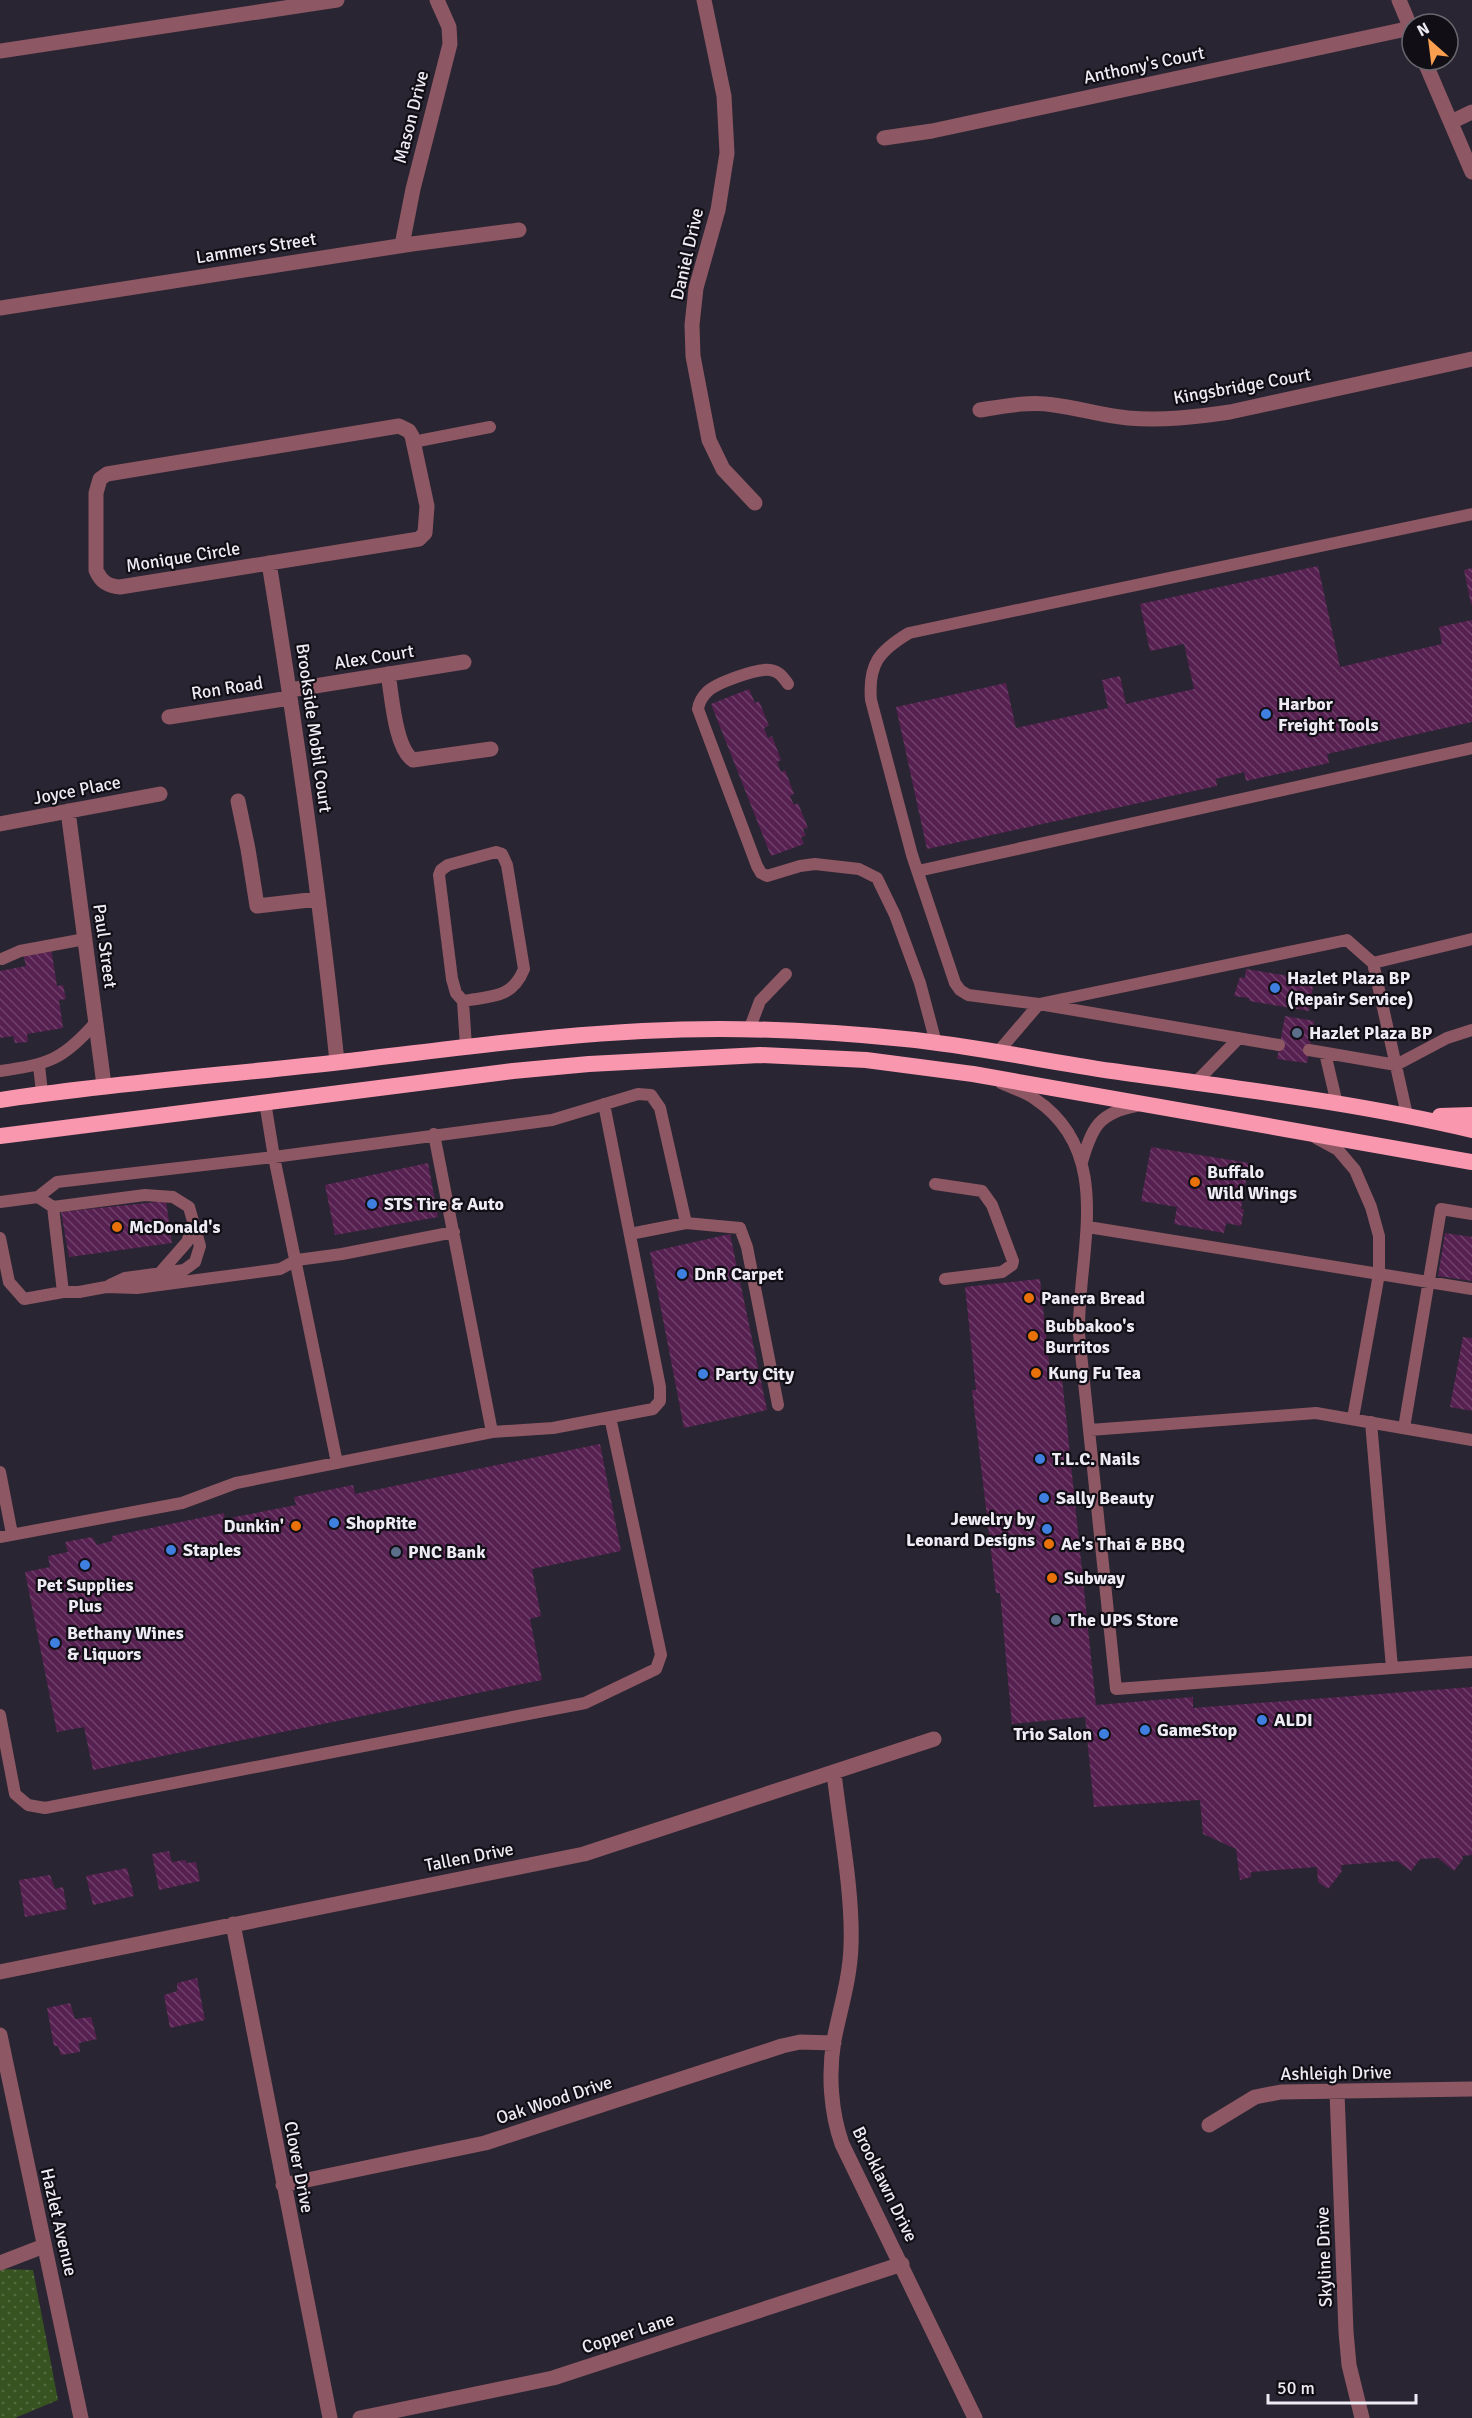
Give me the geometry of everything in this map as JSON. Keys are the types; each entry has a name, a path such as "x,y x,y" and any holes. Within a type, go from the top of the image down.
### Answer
{"highway":[{"path":"0,1100 104,1085 466,1047 653,1030 749,1030 816,1032 936,1043 1411,1116 1472,1130"},
{"path":"7,1135 501,1072 589,1064 760,1055 866,1060 927,1067 1472,1162"},
{"path":"1411,1116 1472,1116"}],"street":[{"path":"0,51 337,0"},
{"name":"Mason Drive","path":"402,245 413,189 450,44 449,27 437,0"},
{"name":"Daniel Drive","path":"704,0 724,96 727,153 718,210 696,288 692,325 693,356 709,440 723,469 755,503"},
{"name":"Anthony's Court","path":"884,138 932,131 1400,31"},
{"path":"1429,72 1472,172"},
{"path":"1451,122 1472,112"},
{"name":"Lammers Street","path":"0,308 402,245 519,230"},
{"name":"Kingsbridge Court","path":"980,410 1018,404 1053,405 1129,418 1200,416 1472,359"},
{"name":"Monique Circle","path":"399,426 409,431 413,442 426,506 426,533 419,539 120,587 110,586 99,579 96,570 97,484 106,474 399,426"},
{"name":"Brookside Mobil Court","path":"269,563 290,694 318,899 337,1062"},
{"name":"Alex Court","path":"290,694 388,674 464,662"},
{"path":"388,674 400,741 408,757 413,760 491,749"},
{"name":"Ron Road","path":"169,717 290,694"},
{"name":"Joyce Place","path":"0,824 160,794"},
{"path":"238,801 257,906 318,899"},
{"name":"Paul Street","path":"68,812 104,1085"},
{"name":"Tallen Drive","path":"0,1972 584,1854 934,1739"},
{"name":"Brooklawn Drive","path":"834,1773 850,1907 851,1944 847,1988 834,2043 832,2105 834,2121 842,2144 975,2418"},
{"name":"Clover Drive","path":"233,1924 330,2418"},
{"name":"Hazlet Avenue","path":"0,2035 81,2418"},
{"name":"Oak Wood Drive","path":"283,2185 484,2143 782,2046 800,2042 834,2043"},
{"name":"Ashleigh Drive","path":"1209,2125 1255,2097 1281,2092 1472,2089"},
{"name":"Skyline Drive","path":"1337,2092 1346,2332 1349,2365 1362,2418"},
{"path":"0,2263 44,2246"},
{"name":"Copper Lane","path":"360,2418 553,2378 902,2264"}],"lane":[{"path":"413,442 490,427"},
{"path":"1280,1045 1039,1004 968,995 960,990 955,983 912,855 871,700 869,679 876,662 889,645 909,633 1472,514"},
{"path":"788,684 778,673 771,670 756,671 714,687 704,695 698,709 757,866 761,873 767,876 807,864 859,868 877,878 895,915 920,983 936,1043"},
{"path":"918,871 1472,748"},
{"path":"463,1001 504,994 517,984 524,969 507,865 502,854 496,852 448,865 441,870 439,875 452,979 456,993 463,1001 466,1047"},
{"path":"0,945 1,959 20,951 85,939"},
{"path":"1372,963 1472,939"},
{"path":"998,1052 1039,1004 1347,940 1372,963 1396,1065 1411,1116"},
{"path":"749,1030 760,1001 786,974"},
{"path":"0,1071 39,1065 63,1055 96,1022"},
{"path":"1309,1050 1396,1065 1438,1042 1470,1030"},
{"path":"1196,1082 1239,1038"},
{"path":"1325,1053 1337,1104"},
{"path":"39,1065 42,1093"},
{"path":"987,1077 1033,1098 1048,1110 1064,1128 1082,1162 1088,1201 1088,1227 1079,1317 1116,1689 1472,1662"},
{"path":"0,1202 38,1197 57,1182 274,1157 552,1120 638,1094 651,1095 660,1108 686,1223"},
{"path":"265,1102 274,1157 337,1463"},
{"path":"0,1472 6,1536 182,1503 236,1483 492,1432 553,1428 653,1409 660,1401 660,1387 604,1104"},
{"path":"1082,1162 1089,1137 1100,1120 1117,1109 1145,1104"},
{"path":"1304,1132 1338,1150 1355,1170 1376,1222 1380,1249 1379,1274 1353,1418"},
{"path":"434,1134 492,1432"},
{"path":"0,1148 7,1135"},
{"path":"934,1184 982,1191 992,1205 1013,1261 1012,1265 1002,1272 945,1279"},
{"path":"38,1197 52,1207 146,1195 173,1197 189,1208 200,1246 195,1262 184,1270 125,1278 106,1287"},
{"path":"52,1207 63,1292"},
{"path":"1404,1428 1441,1209 1472,1214"},
{"path":"630,1234 686,1223 740,1228 747,1247 778,1405"},
{"path":"159,1274 187,1242 193,1225"},
{"path":"1088,1227 1472,1289"},
{"path":"0,1238 9,1282 24,1299 63,1292 79,1292 106,1287 137,1288 280,1269 297,1260 342,1254 454,1232"},
{"path":"1090,1430 1311,1413 1353,1418 1472,1440"},
{"path":"0,1715 15,1794 28,1806 45,1808 585,1703 656,1669 661,1655 610,1417"},
{"path":"1371,1422 1392,1668"}],"green space":[{"path":"0,2269 33,2270 58,2400 15,2418 0,2418"}],"building":[{"path":"1318,566 1340,667 1442,644 1439,627 1472,620 1472,722 1327,754 1329,763 1246,781 1244,772 1216,779 1217,786 927,849 896,707 1006,683 1016,728 1108,708 1102,680 1120,676 1126,704 1194,689 1184,644 1150,651 1140,604"},
{"path":"1472,568 1472,604 1471,604 1464,570"},
{"path":"749,689 755,703 759,701 769,726 764,728 768,738 772,736 781,760 777,762 781,772 785,770 794,794 790,796 794,805 798,803 808,828 803,829 806,836 801,837 804,844 771,856 711,704"},
{"path":"51,948 57,986 63,985 66,999 59,1000 63,1028 27,1034 28,1042 15,1043 13,1036 0,1038 0,971 26,966 23,953"},
{"name":"Hazlet Plaza BP (Repair Service)","path":"1246,969 1314,980 1309,1011 1249,1001 1249,998 1234,996 1240,977 1245,978"},
{"name":"Hazlet Plaza BP","path":"1285,1016 1314,1021 1307,1063 1277,1059"},
{"name":"Buffalo Wild Wings","path":"1151,1147 1249,1163 1241,1209 1244,1209 1241,1226 1226,1223 1224,1233 1174,1224 1177,1207 1141,1201"},
{"path":"428,1163 438,1217 335,1235 325,1185"},
{"name":"McDonald's","path":"166,1201 172,1243 69,1257 61,1212"},
{"path":"1445,1233 1472,1237 1472,1281 1438,1276"},
{"path":"730,1234 767,1410 684,1428 650,1252"},
{"path":"1040,1279 1051,1380 1062,1378 1096,1705 1193,1697 1193,1708 1472,1687 1472,1855 1462,1856 1463,1859 1454,1871 1438,1858 1420,1859 1411,1871 1397,1861 1341,1865 1342,1871 1328,1889 1318,1882 1317,1867 1251,1872 1251,1877 1240,1880 1236,1849 1203,1834 1200,1800 1094,1807 1085,1717 1012,1724 1000,1593 996,1593 972,1390 976,1390 965,1287"},
{"path":"1463,1337 1472,1338 1472,1411 1450,1407"},
{"path":"600,1444 621,1551 532,1569 541,1616 530,1619 542,1680 93,1770 84,1727 57,1732 25,1572 50,1567 48,1556 68,1552 65,1542 92,1537 97,1545 112,1541 112,1536 224,1513 225,1519 296,1505 294,1497 353,1485 355,1494"},
{"path":"169,1851 172,1862 185,1860 187,1863 196,1862 200,1881 159,1890 152,1854"},
{"path":"127,1868 134,1896 93,1905 86,1876"},
{"path":"50,1875 55,1889 63,1887 67,1909 25,1917 19,1880"},
{"path":"197,1978 205,2020 170,2028 164,1995 177,1991 177,1983"},
{"path":"70,2003 75,2019 91,2017 97,2039 79,2043 80,2052 61,2055 58,2046 54,2046 47,2008"}],"place":[{"name":"Harbor Freight Tools","path":"1266,714"},
{"name":"Hazlet Plaza BP (Repair Service)","path":"1275,988"},
{"name":"Hazlet Plaza BP","path":"1297,1033"},
{"name":"Buffalo Wild Wings","path":"1195,1182"},
{"name":"STS Tire & Auto","path":"372,1204"},
{"name":"McDonald's","path":"117,1227"},
{"name":"DnR Carpet","path":"682,1274"},
{"name":"Panera Bread","path":"1029,1298"},
{"name":"Bubbakoo's Burritos","path":"1033,1336"},
{"name":"Kung Fu Tea","path":"1036,1373"},
{"name":"Party City","path":"703,1374"},
{"name":"T.L.C. Nails","path":"1040,1459"},
{"name":"Sally Beauty","path":"1044,1498"},
{"name":"ShopRite","path":"334,1523"},
{"name":"Dunkin'","path":"296,1526"},
{"name":"Jewelry by Leonard Designs","path":"1047,1529"},
{"name":"Ae's Thai & BBQ","path":"1049,1544"},
{"name":"Staples","path":"171,1550"},
{"name":"PNC Bank","path":"396,1552"},
{"name":"Pet Supplies Plus","path":"85,1565"},
{"name":"Subway","path":"1052,1578"},
{"name":"The UPS Store","path":"1056,1620"},
{"name":"Bethany Wines & Liquors","path":"55,1643"},
{"name":"ALDI","path":"1262,1720"},
{"name":"GameStop","path":"1145,1730"},
{"name":"Trio Salon","path":"1104,1734"}]}
